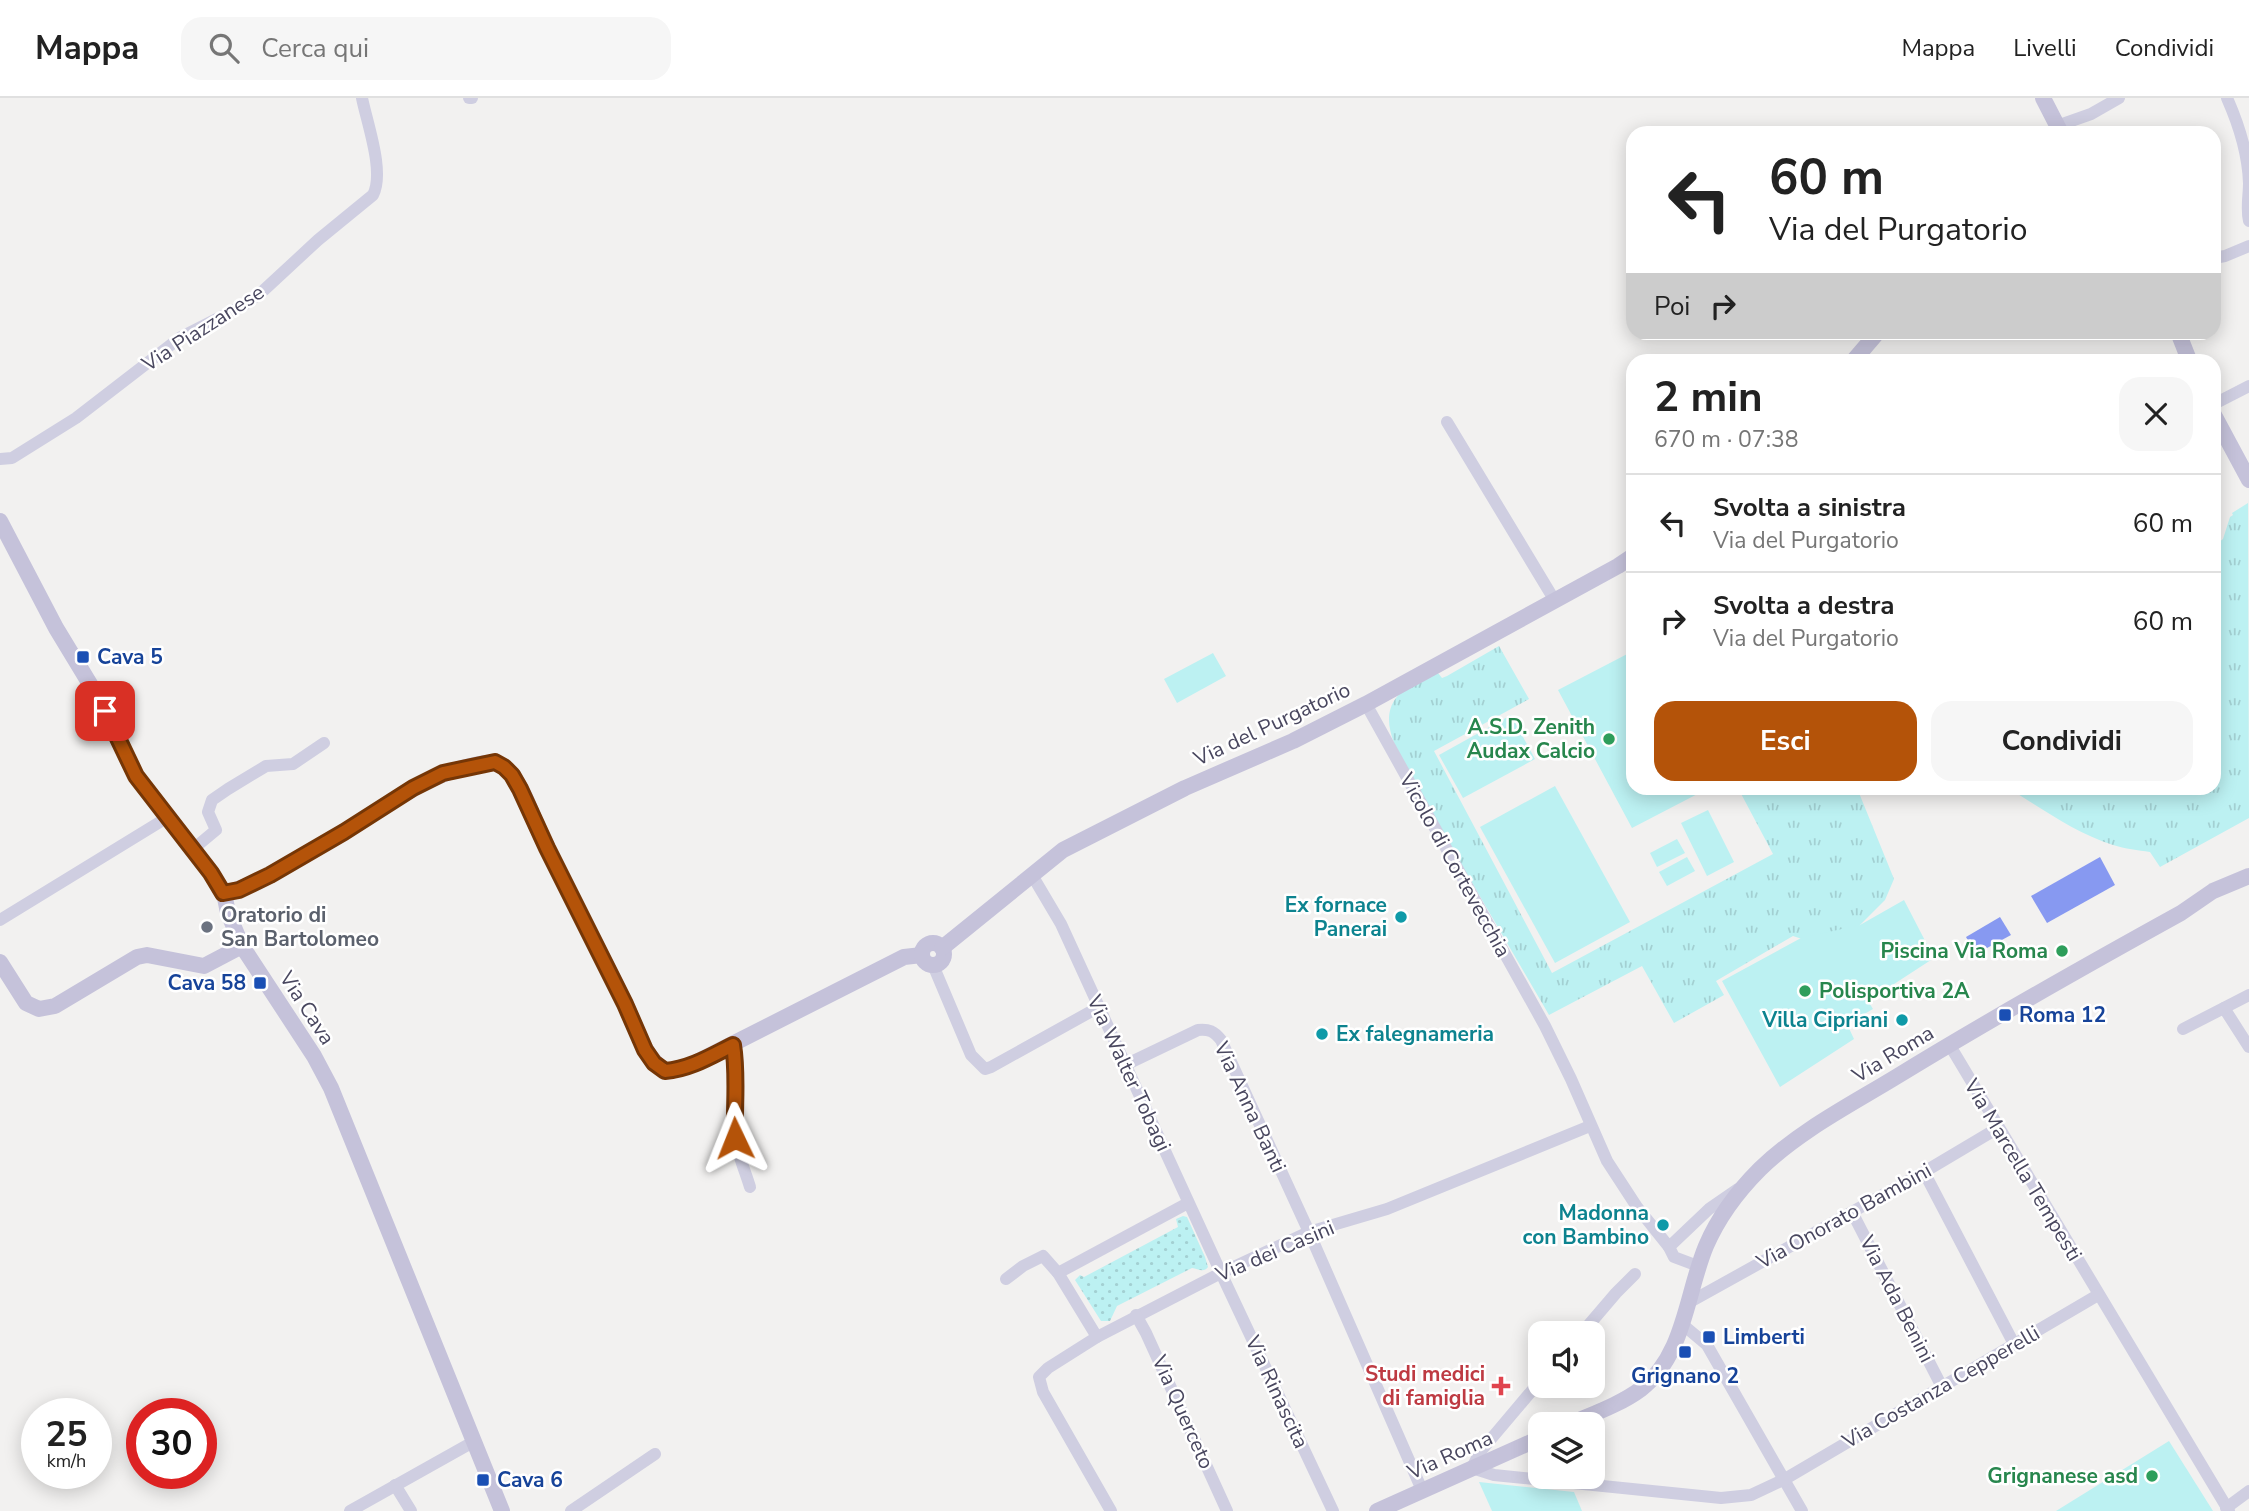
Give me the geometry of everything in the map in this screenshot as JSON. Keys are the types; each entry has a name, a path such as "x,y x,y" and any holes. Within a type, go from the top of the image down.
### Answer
{"street":[{"name":"Via Piazzanese","path":"6,459 76,418 181,337 244,305 373,195 377,187 374,151 362,98"},
{"path":"2043,98 2057,126"},
{"path":"2067,126 2119,98"},
{"path":"2227,98 2241,130 2249,181 2249,221"},
{"path":"2221,256 2249,246"},
{"path":"1859,354 1871,340"},
{"path":"2221,400 2249,386"},
{"path":"1447,422 1555,601"},
{"path":"2221,428 2249,480"},
{"name":"Via Cava","path":"0,521 56,628 96,694 136,776 211,873 223,893 228,913 243,946 314,1056 331,1088 502,1511"},
{"name":"Via del Purgatorio","path":"927,960 926,945 935,943 942,948 1063,850 1143,808 1293,741 1366,704 1626,560"},
{"name":"Vicolo di Cortevecchia","path":"1366,704 1545,1026 1572,1079 1590,1126"},
{"path":"192,850 216,830 208,812 212,800 266,766 293,764 324,743"},
{"path":"223,893 239,890 270,875 413,788 443,773 495,762 512,775 520,789 645,1050 654,1063 665,1071 690,1066 904,957 927,960 971,1055 985,1069 1099,1007"},
{"path":"0,920 168,817"},
{"name":"Via Walter Tobagi","path":"1032,875 1061,924 1220,1273"},
{"name":"Via Roma","path":"1670,1247 1709,1209 1747,1182 1791,1143 1949,1044 2181,913 2194,913 2218,900 2246,877"},
{"path":"0,962 26,1003 39,1009 55,1006 137,957 147,955 204,966 243,946"},
{"path":"2183,1029 2249,995"},
{"path":"2224,1008 2249,1048"},
{"name":"Via Anna Banti","path":"1125,1065 1198,1030 1207,1029 1214,1032 1221,1040 1309,1232"},
{"name":"Via Marcella Tempesti","path":"1949,1044 2228,1509"},
{"path":"733,1045 737,1067 735,1138 750,1187"},
{"path":"1590,1126 1607,1161 1637,1208 1670,1247 1674,1257 1699,1266"},
{"name":"Via dei Casini","path":"1111,1511 1043,1392 1039,1377 1048,1368 1136,1315 1309,1232 1387,1209 1590,1126"},
{"name":"Via Onorato Bambini","path":"1688,1303 1998,1128"},
{"path":"1924,1172 2014,1344"},
{"name":"Via Roma","path":"1594,1412 1642,1388 1667,1359 1682,1324 1699,1266 1717,1226 1747,1182"},
{"path":"1058,1273 1188,1203"},
{"name":"Via Ada Benini","path":"1852,1212 1942,1387"},
{"path":"1309,1232 1422,1490"},
{"path":"1006,1279 1043,1256 1058,1273 1097,1337"},
{"name":"Via Rinascita","path":"1220,1273 1333,1511"},
{"path":"1592,1321 1635,1274"},
{"name":"Via Costanza Cepperelli","path":"1472,1468 1494,1475 1721,1498 1751,1495 1784,1479 2098,1295"},
{"name":"Via Querceto","path":"1136,1315 1227,1511"},
{"path":"1682,1324 1707,1345 1802,1511"},
{"path":"1472,1468 1480,1452 1528,1395"},
{"path":"350,1511 473,1442"},
{"name":"Via Roma","path":"1377,1511 1528,1443"},
{"path":"571,1511 655,1454"},
{"path":"395,1485 411,1511"},
{"path":"2228,1509 2249,1491"},
{"path":"1717,1511 1721,1498"}],"green space":[{"path":"2248,503 2249,818 2160,867 2150,852 2118,846 2085,834 2019,795 2221,795 2221,541 2232,513"},
{"path":"1499,646 1529,699 1434,751 1552,973 1773,854 1742,795 1860,795 1894,879 1885,900 1856,929 1811,942 1793,936 1716,981 1724,995 1674,1023 1642,966 1549,1015 1407,771 1391,735 1389,716 1396,698 1404,690 1438,673 1442,678"},
{"path":"1213,653 1226,676 1177,703 1164,679"},
{"name":"A.S.D. Zenith Audax Calcio","path":"1626,655 1626,795 1696,795 1632,828 1558,690"},
{"path":"1511,715 1535,759 1463,798 1439,755"},
{"path":"1555,786 1630,922 1555,963 1480,827"},
{"path":"1708,810 1734,862 1707,876 1681,823"},
{"path":"1677,839 1685,853 1657,867 1650,853"},
{"path":"1687,857 1695,871 1667,886 1659,872"},
{"name":"Polisportiva 2A","path":"1904,900 1934,958 1868,1001 1873,1009 1847,1024 1854,1039 1780,1087 1722,981 1801,938 1860,925"},
{"path":"1187,1217 1208,1267 1203,1270 1192,1268 1117,1306 1110,1321 1101,1321 1075,1280 1080,1275 1084,1277 1178,1227 1176,1219"},
{"name":"Grignanese asd","path":"2169,1441 2213,1511 2056,1511"},
{"path":"1479,1482 1574,1492 1582,1511 1492,1511"}],"water":[{"path":"2100,857 2115,885 2047,923 2031,896"},
{"path":"2000,917 2011,935 1976,954 1966,937"}],"place":[{"name":"Cava 5","path":"83,657"},
{"name":"A.S.D. Zenith Audax Calcio","path":"1609,739"},
{"name":"Ex fornace Panerai","path":"1401,917"},
{"name":"Oratorio di San Bartolomeo","path":"207,927"},
{"name":"Piscina Via Roma","path":"2062,951"},
{"name":"Cava 58","path":"260,983"},
{"name":"Polisportiva 2A","path":"1805,991"},
{"name":"Roma 12","path":"2005,1015"},
{"name":"Villa Cipriani","path":"1902,1020"},
{"name":"Ex falegnameria","path":"1322,1034"},
{"name":"Madonna con Bambino","path":"1663,1225"},
{"name":"Limberti","path":"1709,1337"},
{"name":"Grignano 2","path":"1685,1352"},
{"name":"Studi medici di famiglia","path":"1501,1386"},
{"name":"Grignanese asd","path":"2152,1476"},
{"name":"Cava 6","path":"483,1480"}],"route":[{"path":"105,711 136,776 211,873 223,893 239,890 270,875 413,788 443,773 483,763 495,762 504,767 520,789 645,1050 654,1063 665,1071 678,1070 733,1045 737,1067 735,1138"}]}
